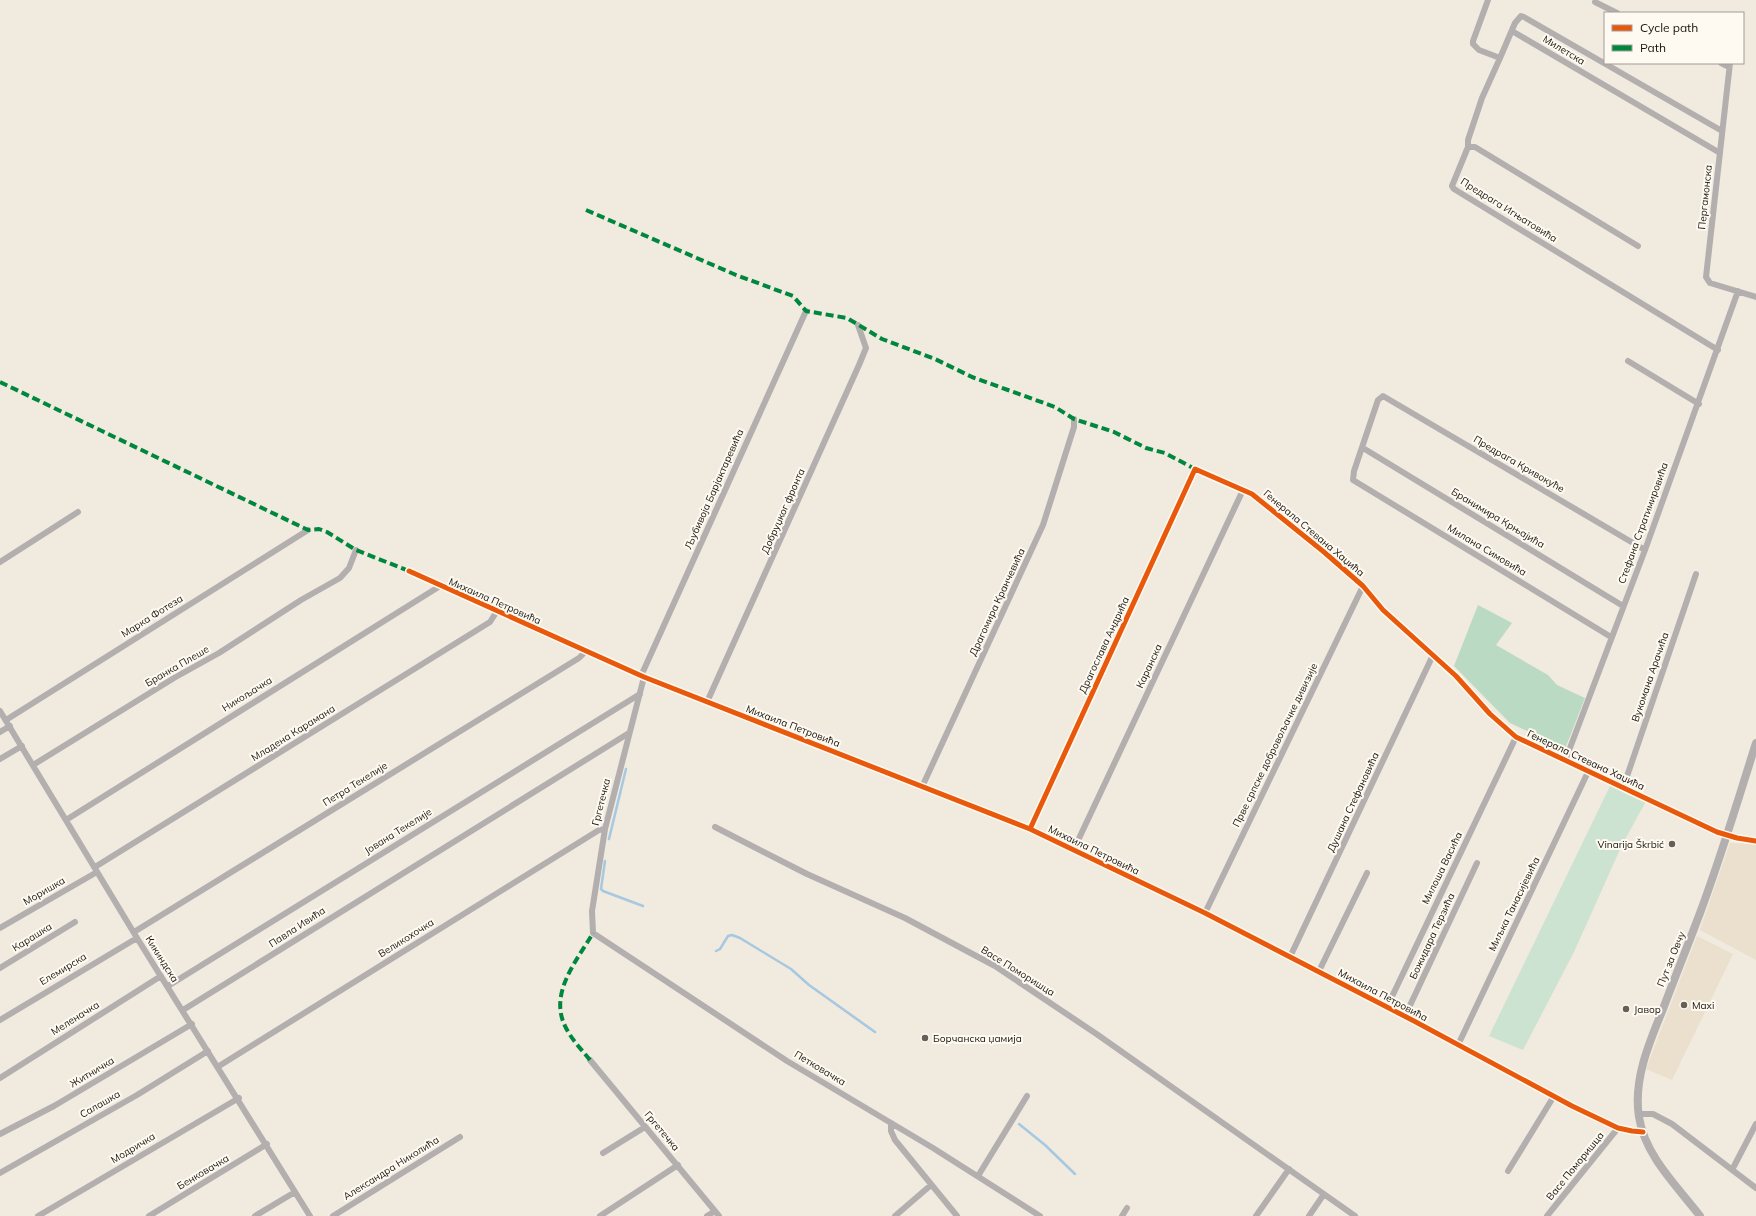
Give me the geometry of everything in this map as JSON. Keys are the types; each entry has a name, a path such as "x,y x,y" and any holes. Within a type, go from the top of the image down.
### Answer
{"street":[{"path":"1488,0 1473,44 1479,50 1500,58"},
{"path":"1595,2 1615,12"},
{"path":"1604,63 1524,17 1517,19 1482,98 1468,140 1468,147 1475,147 1638,246"},
{"name":"Милетска","path":"1512,30 1720,153"},
{"path":"1606,64 1722,131"},
{"name":"Пергамонска","path":"1729,65 1706,277 1710,284 1756,297"},
{"name":"Предрага Игњатовића","path":"1468,147 1452,186 1454,189 1718,350"},
{"name":"Стефана Стратимировића","path":"1565,761 1611,636 1645,550 1738,292"},
{"name":"Љубивоја Барјактаревића","path":"642,677 806,311"},
{"name":"Добруџког фронта","path":"707,702 866,348 858,325"},
{"path":"1628,361 1698,404"},
{"name":"Предрага Кривокуће","path":"1363,448 1366,434 1378,400 1383,396 1645,550"},
{"name":"Драгомира Кранчевића","path":"922,787 1043,525 1074,427 1074,420"},
{"name":"Милана Симовића","path":"1363,448 1354,471 1353,480 1611,636"},
{"name":"Бранимира Крњајића","path":"1363,448 1623,606"},
{"name":"Генерала Стевана Хаџића","path":"1195,469 1243,490 1259,499 1363,586 1383,610 1456,676 1490,714 1516,737 1726,836 1756,841"},
{"name":"Драгослава Андрића","path":"1030,829 1195,469"},
{"name":"Каранска","path":"1074,849 1243,490"},
{"path":"0,562 78,512"},
{"name":"Марка Фотеза","path":"6,720 308,530"},
{"name":"Бранка Плеше","path":"34,766 340,578 346,572 356,550"},
{"name":"Михаила Петровића","path":"409,571 642,677 1030,829 1074,849 1319,971 1554,1096 1618,1128 1643,1132"},
{"name":"Вукомана Арачића","path":"1623,788 1696,574"},
{"name":"Никољачка","path":"66,820 440,586"},
{"name":"Прве српске добровољачке дивизије","path":"1205,913 1363,586"},
{"name":"Младена Карамана","path":"96,869 490,622 497,611"},
{"name":"Петра Текелије","path":"136,935 579,658 586,651"},
{"name":"Душана Стефановића","path":"1290,957 1433,655"},
{"name":"Гргетечка","path":"593,934 592,911 605,829 640,694 642,677"},
{"name":"Јована Текелије","path":"168,986 640,694"},
{"name":"Кикиндска","path":"0,711 161,976 239,1098 310,1216"},
{"path":"0,732 10,726"},
{"name":"Павла Ивића","path":"183,1010 330,918 424,862 629,733"},
{"name":"Милоша Васића","path":"1387,1007 1516,737"},
{"name":"Пут за Овчу","path":"1700,1216 1657,1161 1643,1132 1637,1099 1639,1082 1649,1045 1701,911 1756,743"},
{"path":"0,759 22,746"},
{"name":"Миљка Танасијевића","path":"1458,1045 1588,772"},
{"name":"Васе Поморишца","path":"715,827 814,877 905,918 995,966 1041,995 1355,1216"},
{"name":"Великохочка","path":"219,1066 599,830 605,829"},
{"name":"Божидара Терзића","path":"1405,1016 1477,863"},
{"name":"Моришка","path":"0,928 96,869"},
{"path":"1319,971 1367,873"},
{"name":"Карашка","path":"0,968 75,922"},
{"name":"Петковачка","path":"593,934 734,1027 978,1176 1040,1216"},
{"name":"Елемирска","path":"0,1020 136,935"},
{"name":"Меленачка","path":"0,1078 161,976"},
{"name":"Житничка","path":"0,1134 54,1106 192,1024"},
{"name":"Салашка","path":"0,1173 137,1095 208,1050"},
{"name":"Гргетечка","path":"590,1060 717,1214"},
{"path":"978,1176 1027,1096"},
{"path":"1508,1171 1554,1096"},
{"name":"Модричка","path":"38,1216 239,1098"},
{"path":"1639,1114 1653,1114 1668,1122 1756,1188"},
{"path":"891,1123 891,1131 895,1140 957,1216"},
{"path":"1732,1170 1756,1124"},
{"path":"603,1153 645,1127"},
{"name":"Васе Поморишца","path":"1547,1216 1618,1128"},
{"name":"Александра Николића","path":"333,1216 460,1137"},
{"name":"Бенковачка","path":"149,1216 267,1144"},
{"path":"600,1216 678,1165"},
{"path":"1256,1216 1289,1169"},
{"path":"895,1216 931,1185"},
{"path":"256,1216 295,1192"},
{"path":"1309,1216 1324,1194"},
{"path":"1122,1216 1127,1208"},
{"path":"707,1216 717,1214"}],"shaded area":[{"path":"1730,843 1756,844 1756,960 1700,930"},
{"path":"1697,936 1733,954 1672,1080 1646,1069"}],"green space":[{"path":"1478,605 1512,623 1496,645 1548,675 1557,685 1585,698 1565,749 1510,723 1454,666"},
{"path":"1610,786 1645,803 1622,845 1574,952 1523,1050 1489,1036"}],"waterway":[{"path":"609,839 626,769"},
{"path":"605,861 601,889 643,906"},
{"path":"716,951 720,949 728,936 732,935 740,938 791,969 809,985 875,1032"},
{"path":"1019,1124 1045,1145 1075,1174"}],"marked path":[{"path":"586,210 736,275 793,296 806,311 847,318 882,339 935,359 972,377 1055,407 1074,419 1114,432 1146,448 1165,453 1195,469"},
{"path":"0,382 308,530 319,529 327,532 356,550 409,571"},
{"path":"590,1060 568,1032 561,1015 560,1003 566,979 593,933"}],"cycle path":[{"path":"1030,829 1195,469 1252,494 1324,552 1363,586 1383,610 1456,676 1490,714 1516,737 1717,832 1737,838 1756,841"},
{"path":"409,571 644,677 1030,829 1205,913 1414,1021 1572,1106 1618,1128 1643,1132"}],"place":[{"name":"Vinarija Škrbić","path":"1672,844"},
{"name":"Maxi","path":"1684,1005"},
{"name":"Јавор","path":"1626,1009"},
{"name":"Борчанска џамија","path":"925,1038"}]}
